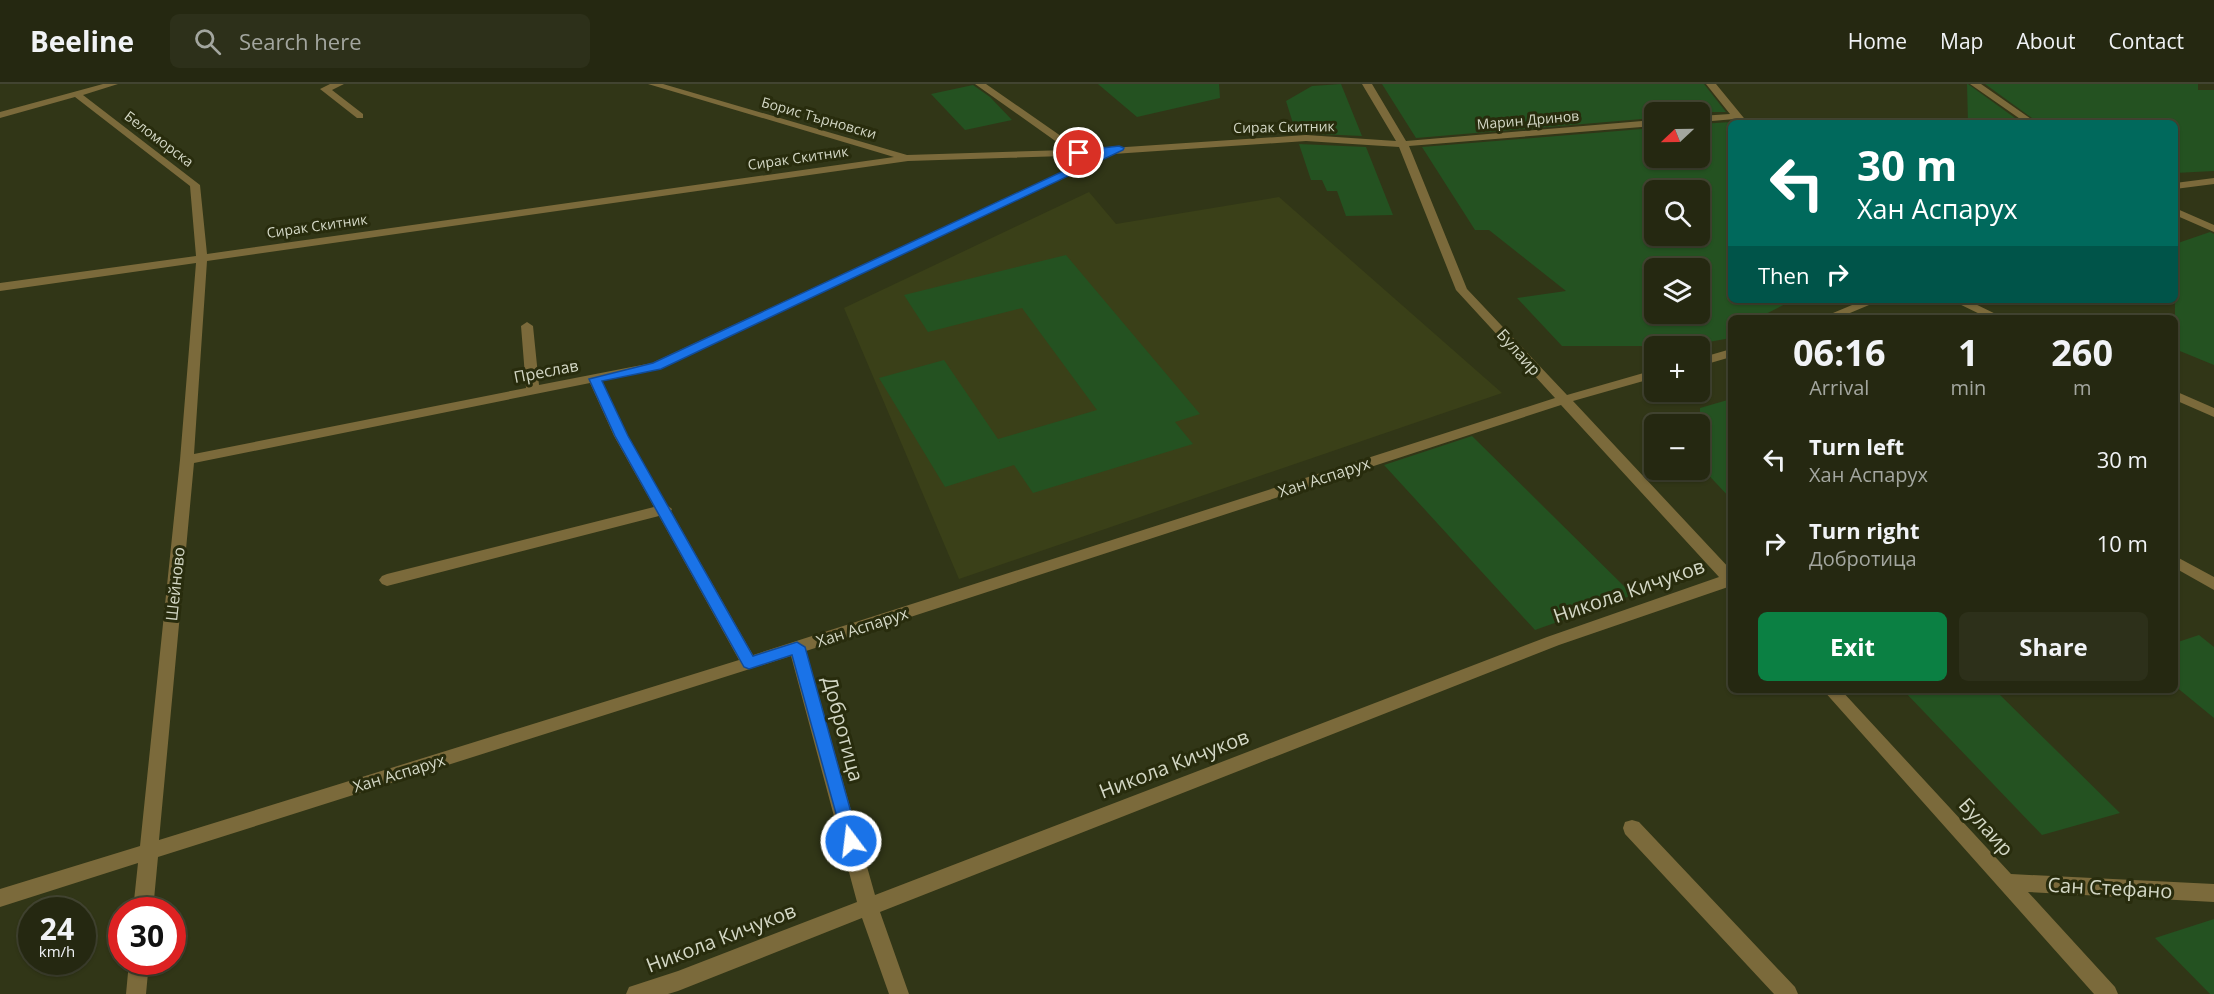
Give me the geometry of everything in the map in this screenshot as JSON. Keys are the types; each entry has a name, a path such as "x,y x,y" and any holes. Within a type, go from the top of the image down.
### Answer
{"street":[{"path":"0,116 113,84"},
{"path":"339,84 326,89 360,116"},
{"name":"Борис Търновски","path":"654,84 908,158"},
{"path":"980,84 1079,153"},
{"name":"Булаир","path":"1367,84 1403,144 1462,290 1728,576"},
{"path":"1711,84 1740,119"},
{"path":"1975,84 2028,120"},
{"name":"Беломорска","path":"76,94 195,185 202,257"},
{"path":"1710,119 1740,119"},
{"name":"Марин Дринов","path":"1403,144 1644,124"},
{"name":"Сирак Скитник","path":"0,287 908,158 1079,153 1119,148 1306,138 1403,144"},
{"name":"Преслав","path":"187,460 656,366 1119,148"},
{"path":"2178,186 2214,181"},
{"path":"2178,212 2214,229"},
{"name":"Шейново","path":"144,897 187,460 202,257"},
{"path":"1835,315 1867,303"},
{"path":"1965,303 1991,315"},
{"path":"527,326 533,390"},
{"path":"1710,359 1728,354"},
{"name":"Хан Аспарух","path":"0,898 749,663 1563,400 1644,377"},
{"path":"595,379 621,436 665,509 749,663"},
{"path":"2178,396 2214,413"},
{"path":"387,580 665,509"},
{"path":"2178,563 2214,584"},
{"name":"Никола Кичуков","path":"636,994 677,988 868,906 1553,641 1728,580"},
{"name":"Добротица","path":"797,647 868,906 899,994"},
{"name":"Булаир","path":"1834,693 2108,994"},
{"path":"1632,828 1788,994"},
{"name":"Сан Стефано","path":"2006,882 2214,893"},
{"path":"136,994 138,975"}],"shaded area":[{"path":"1089,192 1116,224 1279,197 1502,393 959,579 844,308"}],"building":[{"path":"1098,84 1219,84 1220,98 1137,117"},
{"path":"1341,84 1362,136 1296,133 1286,101 1312,86"},
{"path":"1382,84 1704,84 1726,112 1710,112 1710,102 1644,102 1644,119 1416,138"},
{"path":"1967,84 2018,120 1968,120"},
{"path":"1985,84 2198,84 2198,90 2214,90 2214,171 2178,173 2178,120 2035,120"},
{"path":"973,85 990,97 1012,120 965,130 931,94"},
{"path":"1728,122 1728,303 1787,303 1764,315 1728,315 1728,339 1710,342 1710,336 1644,336 1644,346 1562,346 1517,298 1566,291 1489,230 1475,230 1422,147 1644,129 1644,168 1710,168 1710,123"},
{"path":"1299,144 1366,147 1393,215 1346,216 1337,191 1327,191 1322,180 1311,180"},
{"path":"2210,232 2214,234 2214,365 2178,350 2178,315 2175,315 2175,303 2178,303 2178,243"},
{"path":"1066,255 1200,414 1175,422 1193,444 1033,493 1014,465 945,487 879,378 944,360 1000,442 998,439 1097,410 1022,308 928,332 904,295"},
{"path":"1728,400 1728,496 1710,477 1710,414 1700,414 1700,408"},
{"path":"1472,436 1633,595 1535,630 1384,465"},
{"path":"2199,635 2214,647 2214,718 2178,688 2178,642"},
{"path":"1906,693 1998,693 2120,813 2042,835"},
{"path":"2214,919 2214,994 2210,994 2155,938"}],"route":[{"path":"851,841 797,647 749,663 665,509 621,436 595,379 656,366 1119,148 1079,153"}]}
